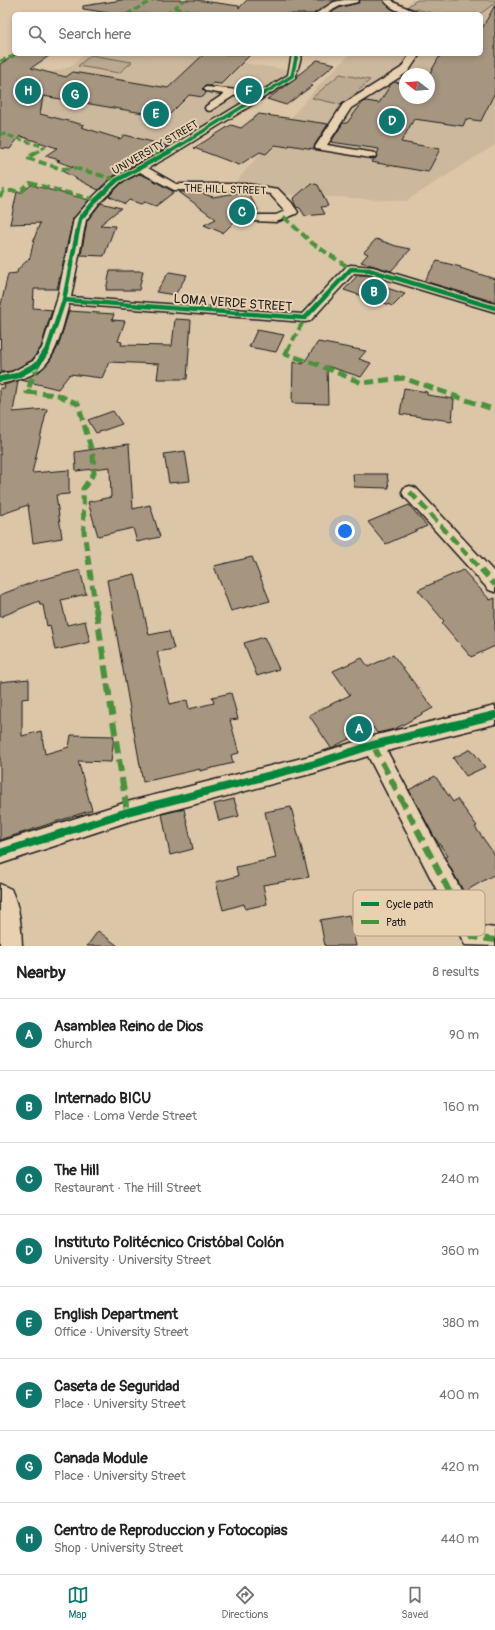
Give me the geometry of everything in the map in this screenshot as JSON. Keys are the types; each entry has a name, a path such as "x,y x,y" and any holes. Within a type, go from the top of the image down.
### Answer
{"highway":[{"path":"0,900 5,918 6,946"}],"street":[{"path":"323,12 337,4 355,0"},
{"path":"388,0 392,5 411,12"},
{"name":"UNIVERSITY STREET","path":"0,379 16,376 38,364 49,348 64,300 80,219 96,200 117,180 141,168 292,76 297,56"},
{"path":"371,155 320,147 348,106 406,70 414,56"},
{"path":"209,89 263,95"},
{"path":"210,108 233,92"},
{"name":"THE HILL STREET","path":"141,168 174,187 247,187 274,191 287,204 292,212 284,217 268,220 258,218"},
{"name":"LOMA VERDE STREET","path":"64,300 305,318 351,269 369,270 495,308"},
{"path":"410,492 495,585"},
{"path":"0,852 127,812 314,764 373,745 495,715"},
{"path":"373,745 453,890"}],"shaded area":[{"path":"412,0 495,0 495,145 406,201 228,191 320,84 348,56 483,56 483,12 397,12 405,8"},
{"path":"417,0 495,0 495,3 483,12 428,12 407,7"},
{"path":"83,56 200,56 288,70 286,75 205,127 169,145 3,119 31,77 70,67"},
{"path":"90,56 132,62 119,73 78,66"},
{"path":"340,74 370,80 343,105 312,98"}],"building":[{"path":"122,0 196,0 239,6 239,8 247,0 336,0 317,12 103,12 83,9 83,6"},
{"path":"360,0 383,0 390,8 397,12 332,12 341,7 358,3"},
{"path":"495,5 495,92 481,121 466,119 463,126 414,119 401,142 440,149 428,172 371,162 376,158 379,149 331,142 343,123 347,123 363,102 379,103 391,84 394,82 399,83 399,104 435,104 435,68 433,68 440,56 483,56 483,26"},
{"path":"14,56 49,56 31,68 66,77 73,72 168,88 202,56 249,56 221,84 213,83 211,86 205,86 202,89 206,93 203,97 189,95 167,117 43,96 40,114 84,125 81,127 120,139 125,135 168,146 112,177 98,190 62,171 73,167 57,161 60,160 45,156 57,148 20,136 10,149 0,148 0,64"},
{"path":"317,60 335,64 310,85 312,86 286,105 267,99 296,79 297,76"},
{"path":"259,114 328,124 314,146 314,149 289,145 288,147 275,145 266,154 260,152 239,165 194,148 231,125 241,128"},
{"path":"139,174 174,192 156,206 144,202 141,204 129,200 125,204 109,196 122,183"},
{"path":"311,183 318,185 328,206 321,207 325,214 305,216 300,208 296,207 293,199"},
{"path":"31,185 89,200 73,219 57,289 34,289 33,308 52,310 41,347 32,360 12,371 1,372 0,309 8,274 17,273 18,269 30,258 34,239 40,223 10,224 17,192 23,192"},
{"path":"179,192 198,192 213,197 236,193 248,193 258,210 248,217 237,219 223,233 204,225 216,219"},
{"path":"101,203 121,208 100,225 115,226 104,256 81,255 87,221"},
{"path":"376,239 396,246 411,249 391,271 361,262 368,254 364,252"},
{"path":"437,261 461,267 460,268 495,279 495,302 424,281"},
{"path":"110,271 143,271 139,290 106,290"},
{"path":"169,272 187,275 175,295 156,292"},
{"path":"358,275 368,275 383,280 378,285 405,294 393,306 344,290"},
{"path":"69,311 114,314 112,320 125,321 118,341 122,342 121,345 172,346 175,319 191,320 187,379 157,379 159,364 109,362 102,378 70,374 58,389 21,380 39,372 49,362 58,347"},
{"path":"257,330 284,335 276,352 249,347"},
{"path":"318,342 366,351 359,359 371,363 361,377 327,366 328,404 292,403 293,362 303,364"},
{"path":"18,381 13,412 47,409 32,473 69,470 69,494 56,495 62,538 33,543 28,505 0,515 0,388 5,388 4,385"},
{"path":"404,388 427,392 427,395 454,399 452,421 400,414"},
{"path":"113,411 122,424 96,433 88,420"},
{"path":"129,444 133,509 150,505 160,537 137,542 133,528 98,536 88,502 111,497 110,467 76,471 75,452"},
{"path":"185,451 190,481 169,483 164,454"},
{"path":"353,474 387,474 389,488 354,487"},
{"path":"409,505 427,526 386,544 368,522"},
{"path":"252,557 270,601 231,611 214,566"},
{"path":"80,570 86,594 61,600 67,625 85,621 90,642 55,650 50,625 47,626 43,605 40,605 39,601 0,617 0,595 36,581"},
{"path":"463,570 490,600 495,598 495,646 471,657 442,623 444,621 418,590"},
{"path":"135,574 149,635 169,631 174,649 157,652 170,704 187,700 189,709 214,703 212,697 231,693 238,719 230,720 239,753 231,755 233,763 143,782 107,580"},
{"path":"264,637 279,669 257,676 244,643"},
{"path":"393,655 433,708 395,729 377,733 373,727 331,748 309,715 350,695 333,671 362,658 368,667"},
{"path":"29,679 29,698 22,699 22,736 41,731 45,754 69,747 71,735 114,736 111,762 78,761 92,810 0,840 0,682"},
{"path":"471,749 485,767 466,776 453,758"},
{"path":"435,776 453,802 457,799 477,826 475,827 495,855 495,874 467,890 463,890 445,858 448,856 435,838 409,790"},
{"path":"234,799 239,816 219,821 214,804"},
{"path":"291,807 309,877 263,885 267,904 245,909 244,904 223,910 216,882 238,876 236,867 276,858 265,812"},
{"path":"184,809 193,849 170,855 162,814"},
{"path":"349,915 356,946 325,946 320,920"},
{"path":"98,931 118,946 87,946"}],"marked path":[{"path":"131,12 153,0"},
{"path":"169,12 184,0"},
{"path":"175,8 199,12"},
{"path":"0,61 14,56"},
{"path":"0,133 45,147 27,158 62,169 75,168 117,180"},
{"path":"142,149 164,155"},
{"path":"0,197 4,191 22,191 30,183 96,200"},
{"path":"284,217 312,243 351,269"},
{"path":"305,318 285,354 319,365 362,383 403,378 495,410"},
{"path":"38,364 27,392 58,395 78,404 93,455 94,473 83,489 84,532 127,812"},
{"path":"410,492 495,585"},
{"path":"373,745 449,890"},
{"path":"472,936 495,940"}],"cycle path":[{"path":"0,379 16,376 38,364 49,348 64,300 80,219 96,200 117,180 164,155 292,76 297,56"},
{"path":"64,300 305,318 351,269 369,270 495,308"},
{"path":"0,853 127,812 314,764 373,745 495,715"}],"place":[{"name":"Centro de Reproduccion y Fotocopias","path":"28,91"},
{"name":"Caseta de Seguridad","path":"249,91"},
{"name":"Canada Module","path":"75,95"},
{"name":"English Department","path":"156,114"},
{"name":"Instituto Politécnico Cristóbal Colón","path":"392,121"},
{"name":"The Hill","path":"242,212"},
{"name":"Internado BICU","path":"374,292"},
{"name":"Asamblea Reino de Dios","path":"359,729"}]}
